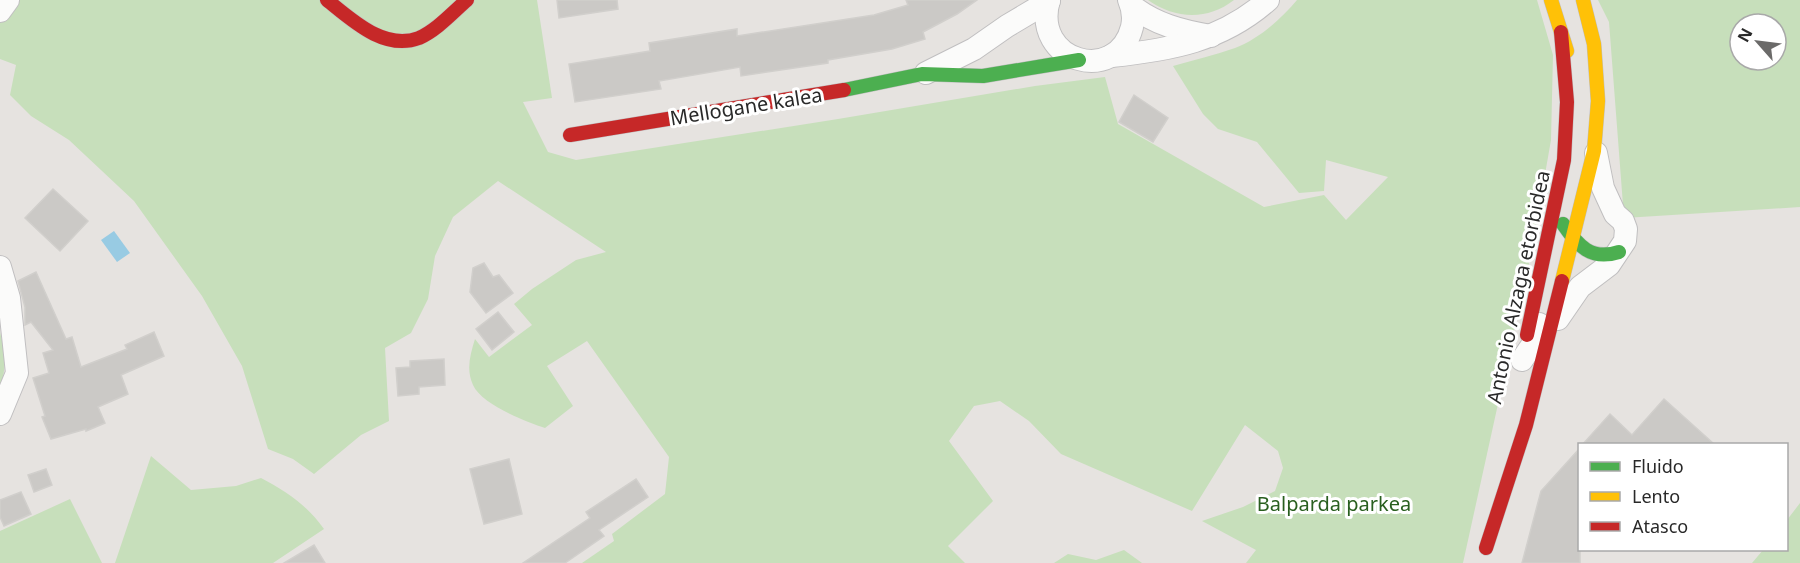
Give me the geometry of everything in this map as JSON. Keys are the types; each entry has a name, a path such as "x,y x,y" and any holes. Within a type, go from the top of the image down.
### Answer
{"street":[{"path":"0,11 8,0"},
{"path":"327,0 368,31 390,40 416,39 427,33 467,0"},
{"path":"1049,0 1046,21 1049,34 1056,46 1067,55 1079,60 1096,61 1111,56 1164,50 1212,36 1236,24 1268,0"},
{"name":"Mellogane kalea","path":"922,75 975,49 1049,0"},
{"path":"1551,0 1577,82 1576,148 1563,224 1572,232 1580,246 1593,255 1608,257 1619,252"},
{"name":"Antonio Alzaga etorbidea","path":"1482,563 1526,425 1595,142 1598,90 1594,44 1583,0"},
{"path":"1130,3 1157,22 1188,32 1212,36"},
{"path":"1111,56 1122,47 1130,35 1133,20 1130,3"},
{"name":"Antonio Alzaga etorbidea","path":"1521,366 1564,160 1568,102 1561,32"},
{"name":"Mellogane kalea","path":"570,135 922,75 983,76 1079,60"},
{"path":"1549,333 1580,287 1601,272 1625,242 1626,229 1623,221 1615,214 1603,188 1595,142"},
{"path":"1521,366 1535,341 1556,251 1563,237 1601,214 1615,214"},
{"path":"0,267 9,298 18,373 0,414"},
{"name":"Antonio Alzaga etorbidea","path":"1486,548 1506,442"}],"green space":[{"name":"Balparda parkea","path":"0,0 537,0 552,98 523,102 548,152 576,160 1035,86 1105,77 1118,124 1264,207 1324,195 1346,220 1388,177 1326,160 1324,191 1299,193 1257,142 1218,129 1203,114 1173,66 1244,44 1269,28 1297,0 1537,0 1553,55 1551,140 1531,254 1463,563 1246,563 1256,550 1202,521 1243,507 1275,491 1283,468 1278,451 1245,425 1192,511 1061,454 1029,421 1000,401 974,406 949,441 993,501 948,546 965,563 582,563 614,541 612,534 665,494 669,457 587,341 547,366 573,406 545,428 516,417 494,405 485,399 473,385 469,368 475,339 489,357 532,325 514,304 532,289 576,260 606,252 498,181 453,217 435,256 428,299 411,333 385,348 389,421 361,435 314,474 293,459 268,449 242,366 202,296 134,201 69,140 31,116 10,95 16,65 0,59"},
{"path":"1148,0 1234,0 1213,12 1191,15 1169,11"},
{"path":"1598,0 1800,0 1800,207 1624,218 1609,22"},
{"path":"0,332 4,374 0,388"},
{"path":"151,456 191,490 236,486 261,478 296,499 324,529 273,563 115,563"},
{"path":"70,499 102,563 0,563 0,531"},
{"path":"1800,503 1800,563 1752,563 1762,551 1788,551 1788,519"},
{"path":"1124,550 1142,563 1054,563 1068,554 1096,560"}],"water":[{"path":"114,231 130,253 117,262 101,240"}],"building":[{"path":"557,0 617,0 618,9 559,18"},
{"path":"906,0 977,0 957,14 923,32 925,39 892,49 828,60 828,63 741,76 740,67 659,81 661,89 575,102 569,64 650,51 649,43 737,29 737,36 874,15 908,5"},
{"path":"1134,95 1168,118 1153,142 1119,122"},
{"path":"53,189 88,221 60,251 25,218"},
{"path":"484,263 493,277 499,275 513,293 486,313 470,292 473,268"},
{"path":"36,272 66,339 72,337 81,367 127,349 125,345 154,332 164,356 121,375 128,394 98,407 105,423 86,431 86,429 51,439 42,417 45,416 33,378 49,373 43,353 53,350 31,322 25,325 25,307 18,281"},
{"path":"498,312 514,332 492,350 476,329"},
{"path":"444,359 445,385 419,387 419,394 398,396 396,368 410,367 410,361"},
{"path":"1664,399 1713,443 1584,443 1610,414 1632,435"},
{"path":"1578,450 1580,563 1522,563 1541,491"},
{"path":"509,459 522,514 484,524 470,469"},
{"path":"46,469 52,485 34,492 28,475"},
{"path":"636,479 648,497 599,530 604,536 565,563 523,563 590,518 586,512"},
{"path":"21,492 31,514 4,526 0,517 0,500"},
{"path":"314,545 325,563 284,563"}],"traffic: fast":[{"path":"844,90 922,74 983,76 1079,60"},
{"path":"1563,224 1586,250 1601,255 1619,252"}],"traffic: slow":[{"path":"1551,0 1567,51"},
{"path":"1562,281 1594,151 1598,101 1594,44 1583,0"}],"traffic: jam":[{"path":"327,0 369,31 381,37 406,41 419,38 432,31 467,0"},
{"path":"1527,335 1564,160 1567,102 1561,32"},
{"path":"570,135 844,90"},
{"path":"1486,548 1526,425 1562,281"}]}
